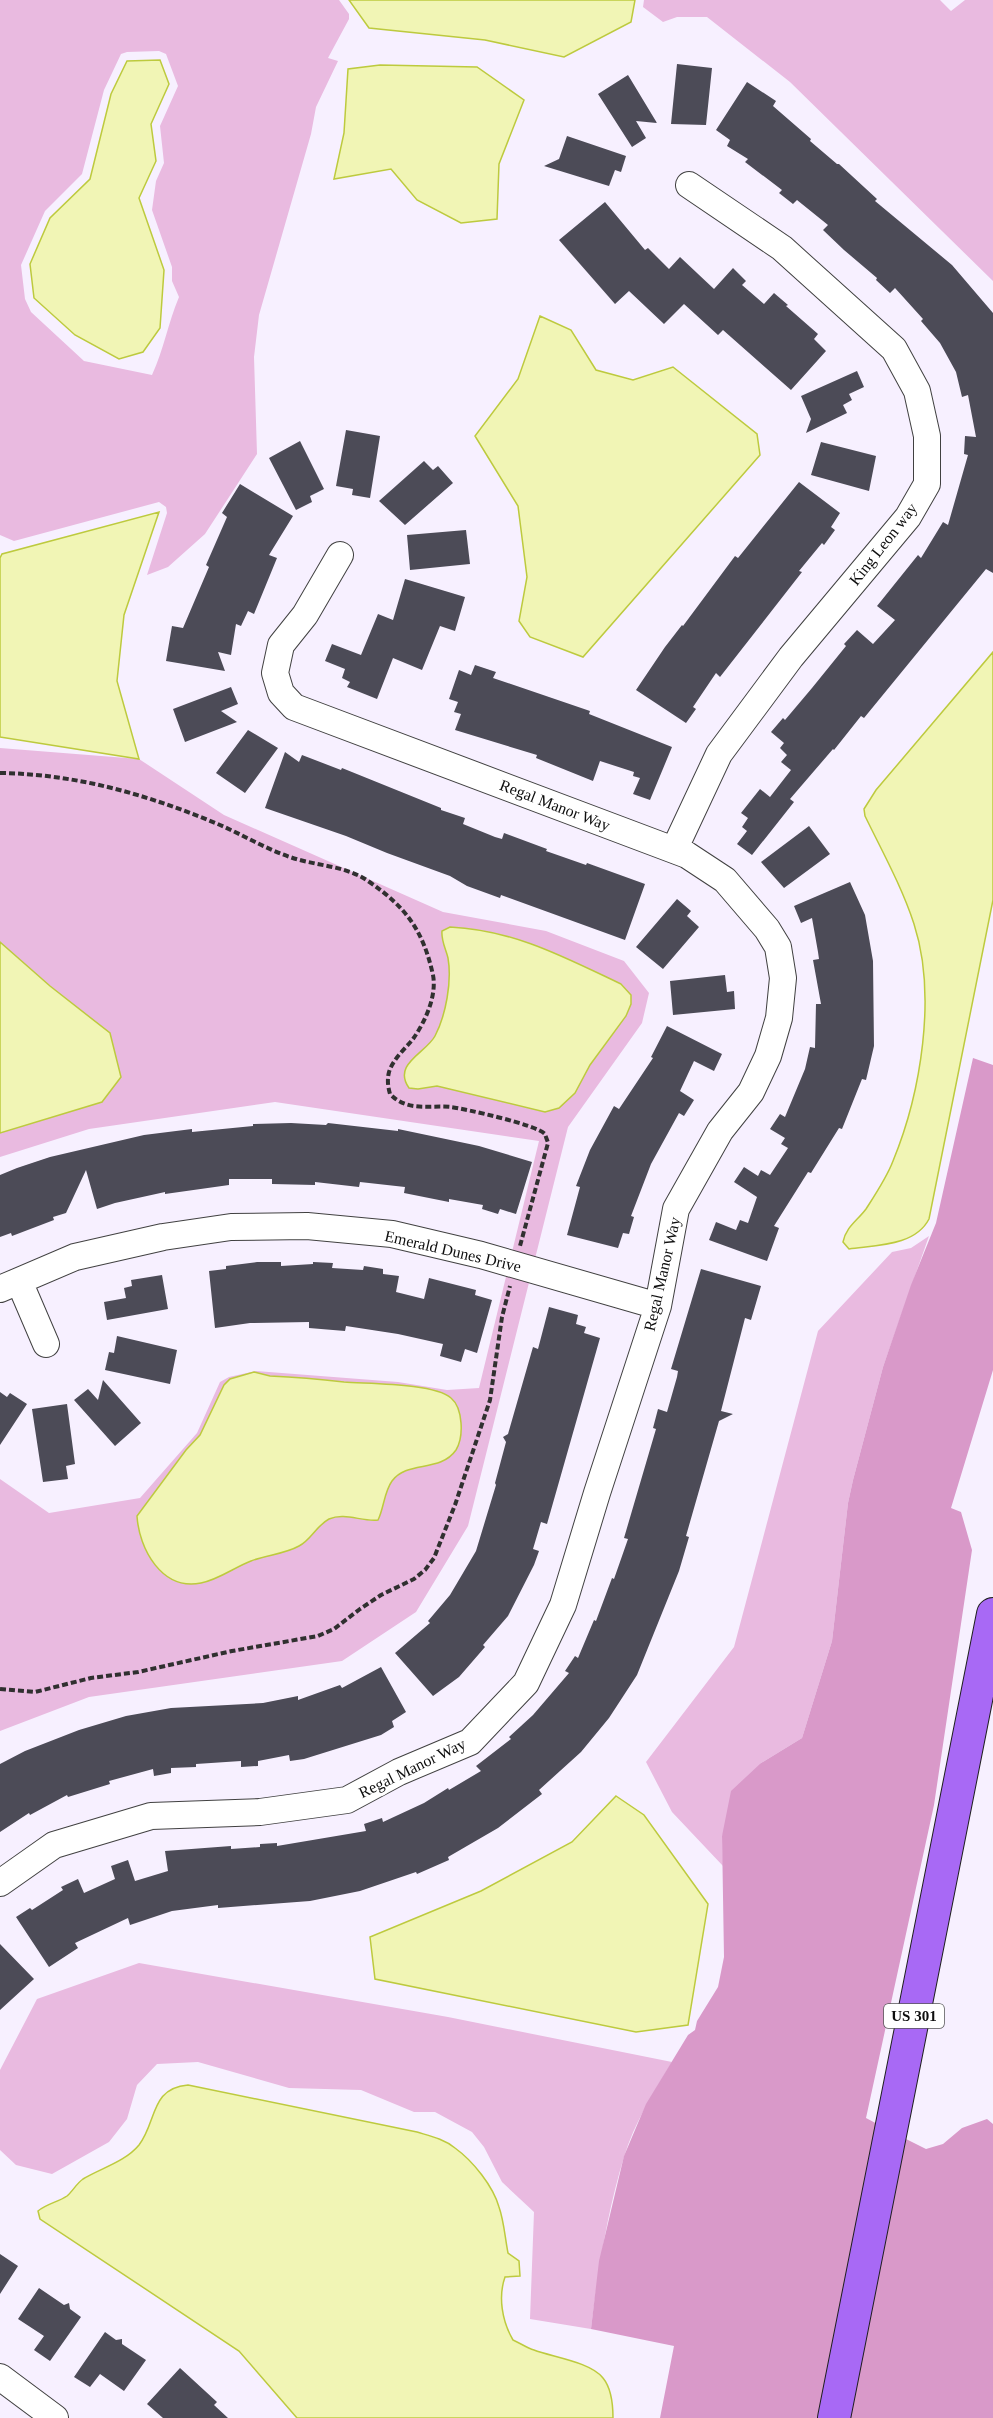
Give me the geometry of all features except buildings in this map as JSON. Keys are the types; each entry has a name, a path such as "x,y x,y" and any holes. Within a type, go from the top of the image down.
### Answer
{"main road":[{"name":"US 301","path":"834,2418 993,1614"}],"street":[{"name":"King Leon way","path":"674,850 719,754 790,657 908,517 927,484 927,436 917,391 894,349 782,248 689,185"},
{"name":"Regal Manor Way","path":"0,1883 54,1845 152,1816 260,1812 347,1800 399,1772 470,1742 526,1683 563,1605 658,1306 676,1209 720,1131 751,1092 764,1065 780,1018 783,978 778,947 725,880 687,855 294,706 281,693 275,673 281,645 305,615 340,555"},
{"name":"Emerald Dunes Drive","path":"10,1285 75,1257 163,1237 231,1227 307,1226 392,1234 481,1255 658,1306"},
{"path":"10,1285 46,1344"},
{"path":"0,2377 55,2418"}],"shaded area":[{"path":"0,0 339,0 349,14 349,19 328,58 338,61 316,107 311,134 259,315 254,357 257,454 205,534 168,567 147,575 167,513 166,507 159,502 14,541 0,535","holes":["159,51 166,54 178,86 160,126 164,163 156,181 152,210 172,267 172,281 179,297 152,375 84,361 31,312 25,299 21,265 45,211 82,174 104,90 121,54"]},
{"path":"349,0 635,0 631,22 564,57 485,40 369,28"},
{"path":"644,0 940,0 951,11 965,0 993,0 993,281 790,82 707,17 677,17 663,22 643,7"},
{"path":"160,60 169,84 151,124 156,161 139,198 164,270 160,328 143,352 119,359 75,335 34,298 30,264 50,218 90,179 111,94 127,61"},
{"path":"380,65 477,67 524,100 499,164 497,219 461,223 417,200 391,169 334,179 344,133 348,69"},
{"path":"540,316 571,330 596,370 633,380 673,367 757,434 760,455 583,657 530,637 519,621 527,577 518,506 475,436 518,379"},
{"path":"159,512 124,615 117,681 139,759 0,737 0,558 2,554"},
{"path":"993,652 993,900 929,1219 915,1235 905,1239 883,1245 849,1249 843,1242 847,1232 881,1186 903,1134 918,1075 925,1012 921,952 914,924 898,883 865,816 864,809 876,790"},
{"path":"0,748 139,759 224,815 443,912 546,931 624,961 649,993 642,1023 568,1127 468,1526 416,1612 342,1661 89,1697 0,1731 0,1479 49,1513 140,1498 197,1433 220,1382 229,1377 256,1371 398,1382 447,1390 479,1388 539,1141 275,1102 89,1129 0,1157"},
{"path":"450,927 496,933 538,946 621,984 631,995 631,1004 626,1016 590,1065 575,1093 559,1108 545,1112 437,1086 409,1088 405,1080 407,1065 435,1036 445,1008 449,987 449,967 442,931"},
{"path":"0,942 50,986 110,1033 121,1077 102,1102 0,1133"},
{"path":"973,1058 993,1065 993,1370 951,1508 961,1512 972,1550 934,1805 866,2118 881,2126 824,2418 660,2418 674,2346 591,2329 599,2261 624,2156 646,2104 688,2035 695,2030 697,2021 718,1987 724,1957 722,1836 731,1791 761,1763 802,1738 832,1641 848,1503 853,1480 883,1367 911,1285 936,1223"},
{"path":"929,1236 883,1367 853,1480 848,1503 832,1641 802,1738 761,1763 722,1836 723,1866 672,1812 646,1762 734,1647 818,1331 892,1252 911,1248"},
{"path":"254,1372 270,1376 400,1385 442,1393 451,1398 460,1415 459,1444 449,1457 441,1462 398,1475 389,1485 378,1520 335,1517 324,1522 307,1540 294,1549 251,1561 201,1583 187,1584 175,1581 155,1565 148,1554 142,1542 137,1516 186,1450 200,1435 224,1385 230,1379"},
{"path":"616,1796 644,1815 708,1904 688,2025 636,2032 375,1979 370,1937 481,1891 572,1842"},
{"path":"139,1963 448,2017 672,2062 639,2120 624,2157 604,2242 591,2329 530,2319 534,2212 502,2182 484,2147 472,2132 435,2112 414,2112 361,2090 289,2088 198,2062 157,2064 137,2085 127,2119 109,2142 52,2174 16,2165 0,2150 0,2070 37,1999"},
{"path":"188,2085 417,2132 442,2140 462,2153 492,2191 501,2212 508,2253 519,2261 520,2276 505,2277 502,2293 504,2317 513,2340 531,2349 581,2364 597,2372 606,2382 610,2392 613,2418 297,2418 239,2351 40,2219 38,2211 67,2196 83,2179 133,2151 145,2136 161,2099 176,2087"},
{"path":"987,2119 993,2124 993,2418 844,2418 900,2136 926,2149 943,2144 962,2128"}]}
